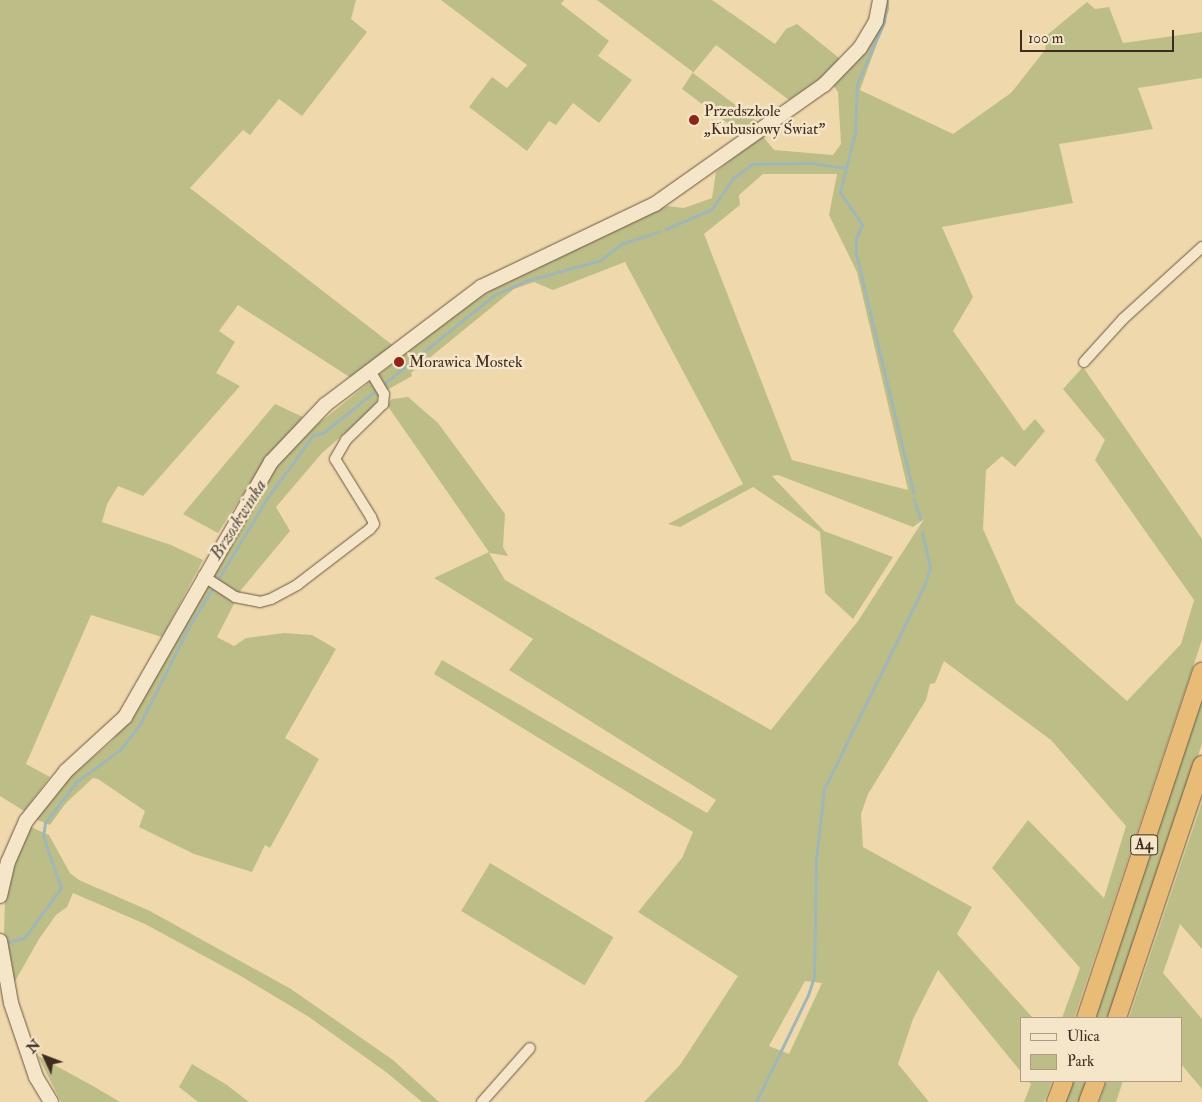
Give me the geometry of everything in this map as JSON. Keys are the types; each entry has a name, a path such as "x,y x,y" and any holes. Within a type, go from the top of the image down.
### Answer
{"highway":[{"name":"A4","path":"1086,1017 1202,672"},
{"name":"A4","path":"1117,1017 1202,765"},
{"path":"1056,1102 1064,1082"},
{"path":"1088,1102 1096,1082"}],"street":[{"path":"0,896 8,862 26,821 66,771 125,717 206,579 271,462 325,405 373,376 481,287 655,204 824,85 860,48 876,20 880,0"},
{"path":"1084,362 1123,319 1202,247"},
{"path":"206,579 235,597 260,602 271,600 297,585 370,529 374,524 371,517 335,459 346,440 378,412 382,392 373,376"},
{"path":"0,941 1,956 28,1053 50,1102"},
{"path":"482,1102 530,1048"}],"green space":[{"path":"0,0 356,0 351,19 367,32 302,116 279,99 250,135 243,130 190,188 395,347 351,378 238,305 219,331 235,342 216,373 240,386 143,496 118,486 107,504 102,522 171,545 203,560 162,637 91,615 26,764 50,777 24,811 0,796"},
{"path":"441,0 564,0 561,4 609,41 598,56 632,80 599,123 573,103 556,125 549,121 527,151 469,107 492,77 507,88 527,65"},
{"path":"597,0 712,0 775,44 786,29 797,24 844,62 789,100 716,45 693,73 758,122 742,134 682,89 693,72"},
{"path":"883,0 889,0 889,10 860,90 953,134 1011,93 1045,50 1047,35 1087,2 1095,9 1109,7 1123,43 1202,32 1202,78 1138,88 1153,129 1059,144 1073,203 942,227 973,297 953,331 1024,431 1035,419 1045,431 1015,467 1002,456 986,470 983,529 1016,603 1127,701 1181,644 1194,600 1095,460 1105,440 1063,389 1083,367 1202,539 1202,640 1074,1017 1062,1017 1080,968 992,868 1028,820 1104,898 1126,826 1051,740 944,661 935,683 930,684 926,700 868,794 861,814 863,847 972,907 957,934 1032,1017 1020,1017 1020,1071 938,970 913,1019 898,1064 929,1102 644,1102 680,1065 738,976 638,912 682,858 693,832 434,674 442,660 707,813 716,800 509,670 533,639 434,578 489,552 387,405 392,399 408,397 438,423 505,514 503,547 508,556 489,553 505,580 771,730 858,621 924,519 913,527 778,475 772,476 824,531 893,557 853,619 825,593 820,532 753,487 680,527 668,524 743,484 625,262 553,290 534,282 514,289 411,373 412,376 378,395 375,407 322,453 276,507 290,531 241,590 217,637 234,646 246,638 284,633 312,635 336,649 285,738 319,759 270,848 265,845 252,872 194,854 139,827 145,811 98,779 93,778 66,803 50,825 35,819 56,789 111,742 133,715 270,475 298,440 458,311 515,275 667,206 684,208 712,198 716,172 761,134 774,150 833,155 841,144 838,92 831,82","holes":["763,174 837,174 829,215 857,272 908,490 792,460 704,234 740,205 739,195","805,981 822,983 789,1054 769,1046"]},
{"path":"275,404 303,417 262,465 218,533 183,514"},
{"path":"1202,697 1202,744 1110,1017 1092,1017"},
{"path":"1202,802 1202,949 1180,924 1163,973 1202,1019 1202,1089 1182,1065 1182,1017 1129,1017"},
{"path":"31,827 49,835 70,873 79,880 150,911 291,989 393,1060 439,1102 422,1102 386,1072 309,1017 239,975 145,924 73,893 67,907 56,915 39,939 14,983 4,931 5,900 16,859"},
{"path":"490,863 613,937 585,985 461,911"},
{"path":"38,1056 93,1086 120,1102 61,1102"},
{"path":"192,1064 227,1085 249,1102 198,1102 179,1087"},
{"path":"1029,1082 1052,1082 1044,1102 1024,1102 1031,1084"},
{"path":"1071,1082 1088,1082 1080,1102 1063,1102"},
{"path":"1107,1082 1123,1082 1116,1102 1099,1102"}],"waterway":[{"name":"Brzoskwinka","path":"666,229 712,209 733,178 752,164 811,163 846,168 855,133 857,84 884,22 886,2"},
{"path":"846,168 840,192 862,225 856,238 856,254 913,492"},
{"name":"Brzoskwinka","path":"3,943 24,938 61,888 43,836 45,823 76,782 121,749 141,722 187,630 268,497 313,435 323,433 494,295 525,281 601,260 621,244 659,232"},
{"path":"914,499 920,519"},
{"path":"756,1102 808,995 814,976 816,860 824,789 924,586 930,567 922,532"}],"place":[{"name":"Przedszkole „Kubusiowy Świat”","path":"694,120"},
{"name":"Morawica Mostek","path":"399,362"}]}
